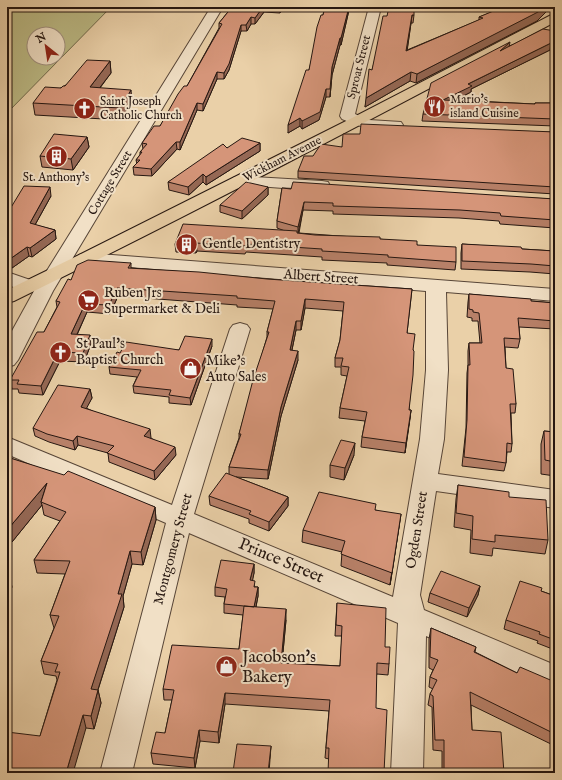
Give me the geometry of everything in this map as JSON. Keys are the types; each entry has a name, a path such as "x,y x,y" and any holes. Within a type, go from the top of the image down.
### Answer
{"main road":[{"name":"Wickham Avenue","path":"7,297 86,259 357,121 544,30 555,17"}],"street":[{"name":"Cottage Street","path":"7,360 43,291 217,7"},
{"name":"Sproat Street","path":"357,121 347,116 375,7"},
{"path":"357,121 367,124 414,126"},
{"path":"239,181 334,187"},
{"name":"Albert Street","path":"86,259 555,295"},
{"path":"7,278 28,286"},
{"name":"Ogden Street","path":"407,773 412,616 406,596 432,438 437,370 436,286"},
{"name":"Montgomery Street","path":"116,773 180,518 240,329"},
{"name":"Prince Street","path":"7,445 555,678"},
{"path":"425,481 555,499"}],"shaded area":[{"path":"7,7 111,7 66,53 66,26 26,26 26,66 53,66 7,113"}],"building":[{"path":"232,7 263,7 255,18 251,17 246,25 241,25 229,64 224,73 217,72 203,104 197,103 180,142 176,142 151,169 133,167 140,160 136,160 142,152 140,152 147,144 142,143 154,126 160,126 178,94 184,86 187,86 222,24 219,23"},
{"path":"325,7 349,7 332,67 330,89 326,89 320,112 302,121 300,118 288,125 306,70 309,70 317,27"},
{"path":"389,7 414,7 414,15 412,15 406,51 483,18 479,17 503,7 544,7 538,12 417,74 411,72 366,98 369,69 372,70 383,16 387,16"},
{"path":"543,29 555,31 555,48 551,43 468,84 472,86 443,100 535,104 555,103 555,119 423,114 431,83 510,42 500,51"},
{"path":"87,60 110,61 90,87 131,90 120,108 33,103 45,87 61,88 65,86"},
{"path":"361,124 555,132 555,187 298,171 304,156 313,156 321,144 342,147 343,134 360,134"},
{"path":"54,134 87,137 71,159 40,156"},
{"path":"242,138 260,143 206,177 203,174 188,187 168,182 223,144 227,148"},
{"path":"246,182 268,187 242,211 220,205"},
{"path":"293,182 555,199 555,220 501,216 500,213 460,210 333,206 333,203 304,202 298,227 277,221 282,188 291,189"},
{"path":"24,186 50,187 30,223 55,230 30,248 27,247 10,259 7,258 7,214"},
{"path":"183,224 297,231 297,233 315,235 380,237 380,239 417,241 417,245 456,247 456,262 388,257 388,255 322,251 322,249 246,244 245,246 196,243 195,245 175,244"},
{"path":"462,244 521,247 522,249 555,251 555,266 462,261"},
{"path":"88,260 131,263 128,268 199,272 267,279 412,289 407,333 415,334 413,350 413,375 409,410 411,410 406,443 362,437 367,412 340,408 349,367 341,366 343,358 335,358 340,340 344,302 305,299 301,321 296,321 290,350 298,351 281,407 268,470 229,467 241,434 239,434 253,380 269,332 267,332 275,301 237,298 237,296 117,288 109,305 85,304 71,334 90,335 83,353 58,352 41,386 17,384 19,380 10,380 37,332 44,332 60,302 56,301 68,279 71,280 77,265"},
{"path":"469,294 531,299 531,301 555,303 555,321 518,318 520,339 504,338 506,368 513,369 516,404 510,404 512,444 507,443 506,463 464,457 467,420 468,365 470,365 469,343 482,343 479,313 473,312 473,310 469,309"},
{"path":"185,336 212,339 190,398 169,395 171,390 133,386 141,370 109,367 117,352 120,353 126,342 179,350"},
{"path":"58,385 90,389 81,407 150,429 144,436 175,447 154,471 107,453 114,446 77,436 73,441 47,434 33,428"},
{"path":"544,431 555,432 555,462 545,460"},
{"path":"341,440 355,443 345,468 330,465"},
{"path":"7,457 64,475 68,471 155,507 141,552 130,551 118,594 122,594 91,689 98,690 91,716 83,715 66,773 7,773 7,732 40,736 60,672 55,672 58,664 41,661 59,616 50,615 70,561 34,560 66,512 41,502 47,483 7,529"},
{"path":"226,473 288,497 269,522 249,514 251,511 209,496"},
{"path":"458,485 509,492 509,497 546,500 548,540 495,535 495,542 472,539 473,516 456,513"},
{"path":"319,492 376,504 375,510 401,514 392,573 341,554 345,541 303,530"},
{"path":"221,560 254,564 250,580 255,581 254,587 258,587 254,607 224,604 227,589 215,587"},
{"path":"441,571 480,586 469,608 430,593"},
{"path":"520,581 542,588 541,591 555,596 555,640 539,634 540,632 506,620"},
{"path":"337,603 386,608 385,647 390,647 389,664 377,663 376,708 387,710 384,773 328,773 329,748 326,748 330,700 225,693 218,732 199,730 194,758 151,753 156,732 165,733 174,690 163,689 172,645 239,649 244,606 286,609 281,663 340,666 342,626 336,625"},
{"path":"431,628 476,647 474,652 517,673 520,667 555,682 555,734 470,692 472,730 501,732 504,773 444,773 444,740 435,740 433,696 430,694 437,680 430,677 438,660 430,657"},
{"path":"237,744 271,746 268,773 189,773 189,769 233,772"}],"place":[{"name":"Mario's island Cuisine","path":"435,106"},
{"name":"Saint Joseph Catholic Church","path":"84,108"},
{"name":"St. Anthony's","path":"56,156"},
{"name":"Gentle Dentistry","path":"187,244"},
{"name":"Ruben Jrs Supermarket & Deli","path":"89,301"},
{"name":"St Paul's Baptist Church","path":"61,352"},
{"name":"Mike's Auto Sales","path":"191,369"},
{"name":"Jacobson's Bakery","path":"226,667"}]}
